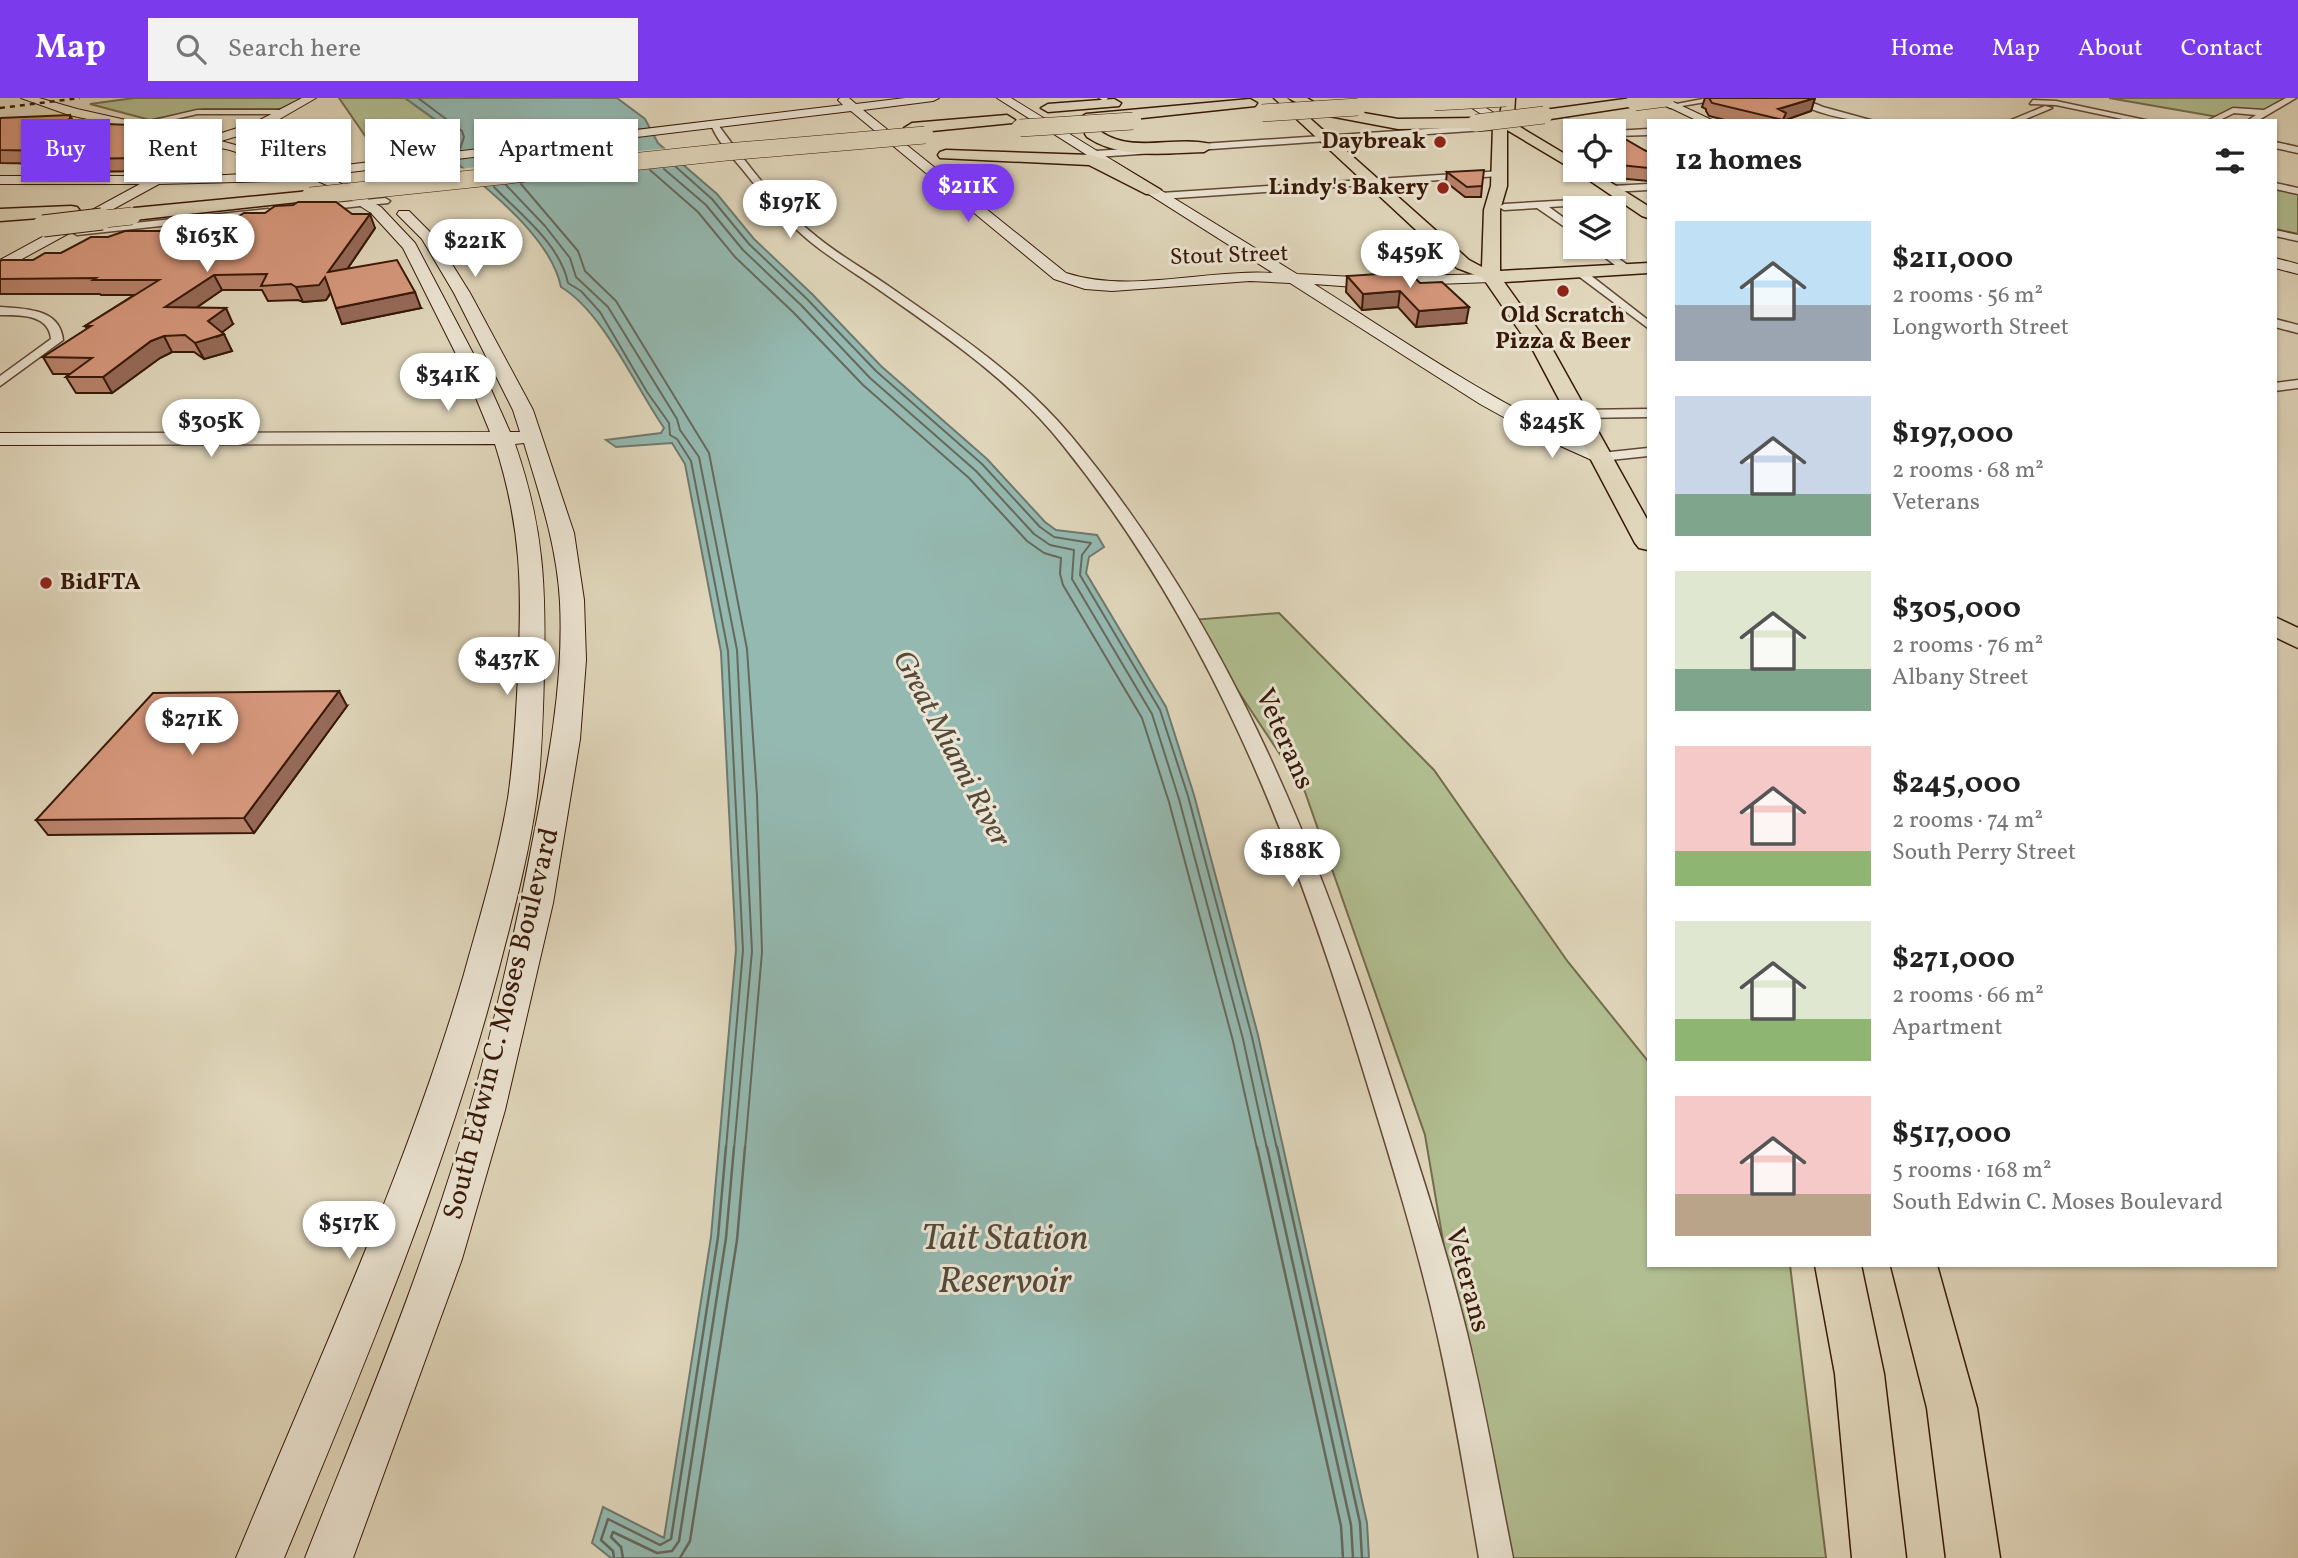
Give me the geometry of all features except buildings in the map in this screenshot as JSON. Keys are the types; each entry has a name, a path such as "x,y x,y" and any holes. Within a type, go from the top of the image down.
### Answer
{"highway":[{"path":"1051,115 1176,98"},
{"path":"1204,147 1124,146 1100,140 1092,131 1097,125 1128,118 1297,98 1322,110 1398,124 1476,123 1635,102 1668,102"},
{"path":"1464,98 1427,102 1507,98"},
{"path":"1051,115 1250,105 1371,106"},
{"path":"0,229 134,212 165,205 642,161 915,129 1008,115 1128,118"},
{"path":"0,222 59,222 134,212 205,215 308,192 746,144 915,129 1008,115 1128,118"},
{"path":"996,156 1046,144 1053,135 1051,115"},
{"path":"642,161 802,154 1091,160 1108,166 1156,193"},
{"path":"1022,157 1096,154"},
{"path":"0,215 59,222"}],"main road":[{"name":"South Edwin C. Moses Boulevard","path":"27,98 124,124"},
{"name":"South Edwin C. Moses Boulevard","path":"51,98 131,119"},
{"path":"222,137 260,125 310,98"},
{"name":"Stout Street","path":"842,98 1060,276 1085,284 1250,276 1354,282 1647,268"},
{"path":"460,154 933,98"},
{"path":"1280,98 1463,264 1501,277"},
{"path":"1464,98 1501,128 1563,160"},
{"path":"1495,98 1494,110 1501,128"},
{"path":"1507,98 1507,115 1501,128 1499,179 1492,210 1501,277 1647,541"},
{"path":"1656,98 1704,119"},
{"path":"1008,115 1051,115 1096,154 1156,193 1554,439 1601,457"},
{"path":"1499,179 1504,207 1501,277"},
{"path":"0,180 124,180"},
{"name":"South Edwin C. Moses Boulevard","path":"329,1558 442,1259 487,1110 534,915 550,835 567,726 573,660 572,600 563,533 523,410 470,309 428,237 385,201 351,181"},
{"path":"0,266 59,222 153,182"},
{"path":"250,182 308,192 319,182"},
{"name":"South Edwin C. Moses Boulevard","path":"260,1558 354,1333 444,1096 475,996 503,885 525,780 534,587 524,511 503,438 493,412 407,241 367,203 308,192 301,182"},
{"path":"1601,182 1647,213"},
{"path":"407,241 428,237"},
{"path":"419,265 442,261"},
{"path":"2277,264 2298,269"},
{"path":"444,313 470,309"},
{"path":"422,438 472,427 493,412"},
{"path":"0,439 533,438"},
{"path":"2277,626 2298,640"},
{"path":"1838,1267 1858,1360 1870,1448 1879,1558"},
{"path":"1915,1267 1952,1408 1973,1558"}],"street":[{"path":"1668,102 1725,98"},
{"path":"1794,98 1820,109 1862,119"},
{"path":"2022,98 2068,116"},
{"path":"2254,119 2292,98"},
{"path":"2034,102 2056,103 2136,119"},
{"path":"2018,119 2048,108"},
{"path":"2215,119 2232,110 2265,113"},
{"path":"165,119 197,112 284,112"},
{"name":"Veterans","path":"713,124 775,204 792,220 821,244 990,366 1030,400 1063,434 1160,567 1213,659 1263,760 1348,977 1420,1216 1452,1336 1496,1558"},
{"path":"1096,154 1459,131 1483,132 1501,128"},
{"path":"1626,133 1647,132"},
{"path":"2277,145 2298,150"},
{"path":"1156,193 1372,181 1499,179"},
{"path":"1612,189 1647,187"},
{"path":"2277,187 2298,191"},
{"path":"308,192 367,203 385,201"},
{"path":"1504,207 1628,200"},
{"path":"1540,206 1563,222"},
{"path":"59,222 281,211"},
{"path":"2277,233 2298,238"},
{"path":"1613,259 1627,269"},
{"path":"1581,273 1647,324"},
{"path":"0,311 43,316 55,325 58,332 57,340 44,352 0,382"},
{"path":"2277,324 2298,329"},
{"path":"2277,387 2298,384"},
{"path":"1578,414 1647,413"},
{"path":"1601,457 1647,452"}],"green space":[{"path":"134,98 304,98 281,109 204,109 155,119 90,104"},
{"path":"339,98 405,98 434,119 365,119 365,136"},
{"path":"2109,98 2292,98 2265,113 2239,109 2218,117"},
{"path":"2277,189 2298,194 2298,234 2277,229"},
{"path":"1279,613 1434,770 1568,962 1647,1060 1647,1267 1790,1267 1826,1558 1497,1558 1425,1135 1305,792 1191,620"}],"water":[{"name":"Tait Station Reservoir","path":"405,98 617,98 645,119 658,143 717,194 754,239 812,294 881,366 987,459 1045,522 1056,530 1097,535 1104,547 1089,557 1086,573 1166,707 1194,795 1258,1035 1367,1523 1369,1558 611,1558 592,1543 603,1507 664,1538 711,1237 736,950 721,652 685,464 672,443 616,447 606,440 661,433 664,428 591,314 561,287 555,269 532,233 479,182 638,182 638,119 474,119 474,178 460,166 460,119 435,119"}],"pier":[{"path":"669,148 686,162 638,165 638,151"},
{"path":"474,167 474,177 471,177 460,169"}],"railway":[{"path":"0,108 80,98"}],"place":[{"name":"Daybreak","path":"1440,142"},
{"name":"Lindy's Bakery","path":"1443,188"},
{"name":"Old Scratch Pizza & Beer","path":"1563,291"},
{"name":"BidFTA","path":"46,583"}],"water label":[{"name":"Great Miami River","path":"951,749"}]}
